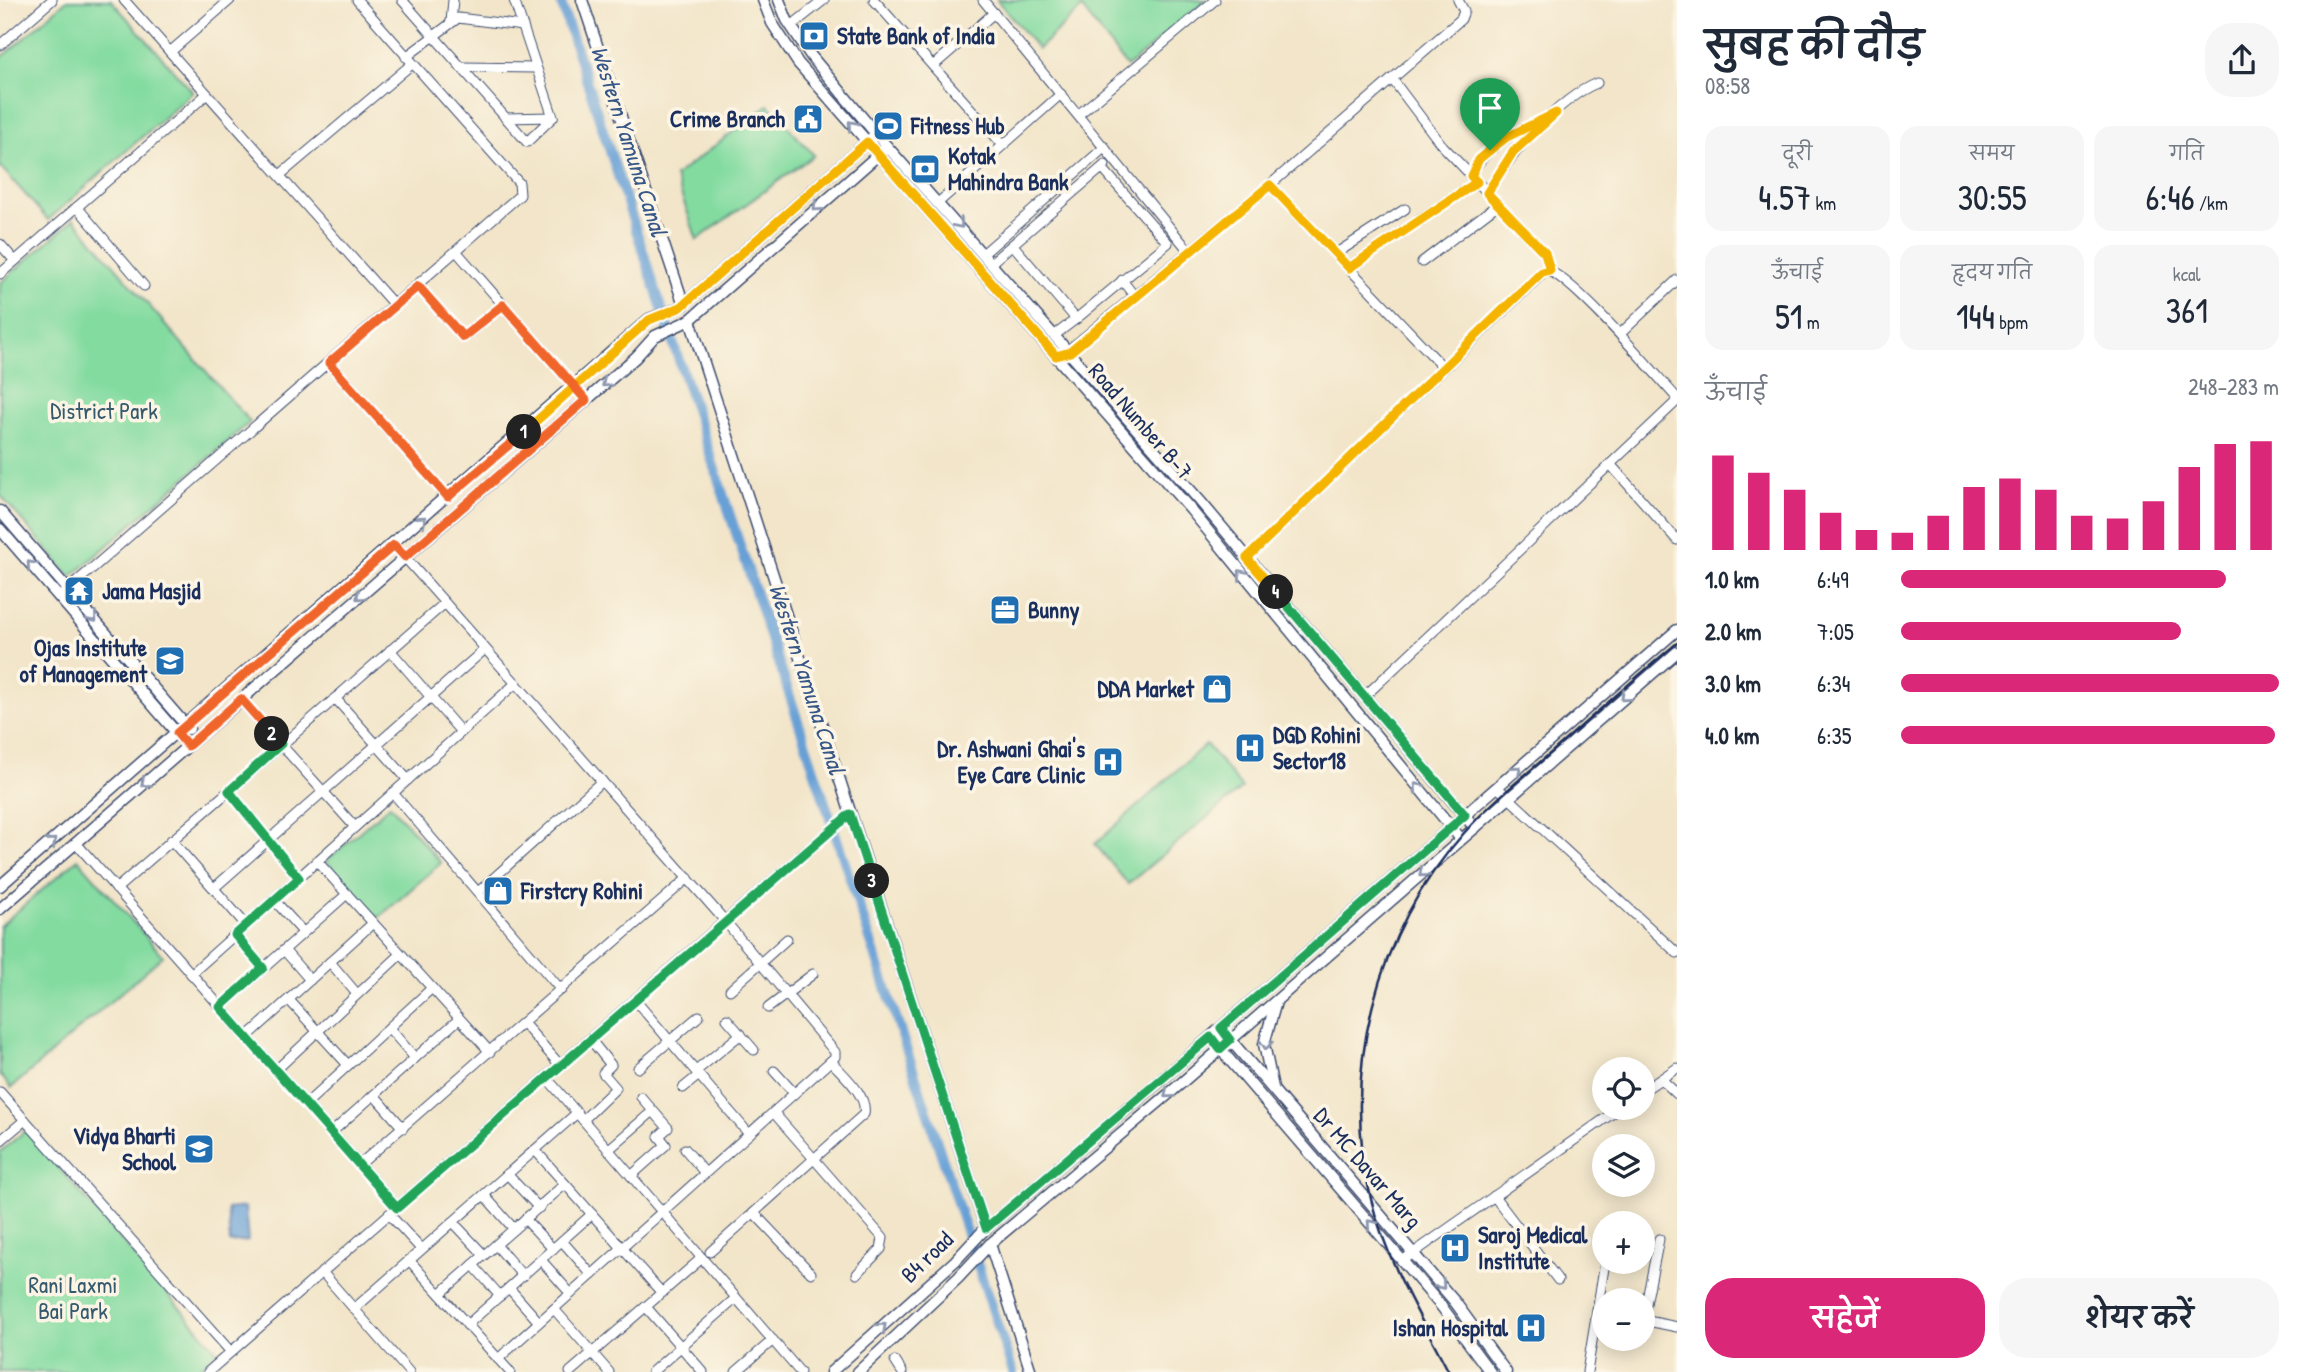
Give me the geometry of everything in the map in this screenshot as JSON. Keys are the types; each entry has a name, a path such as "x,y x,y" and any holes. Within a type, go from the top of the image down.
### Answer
{"street":[{"path":"0,45 52,0"},
{"path":"124,0 395,306"},
{"path":"170,52 230,0"},
{"path":"63,593 517,198 521,187 357,0"},
{"path":"402,0 527,142 553,117"},
{"path":"451,22 453,0"},
{"path":"514,0 553,117"},
{"path":"582,0 683,306"},
{"name":"Road Number B-7","path":"763,0 772,23 798,63 1191,510 1461,839"},
{"name":"Road Number B-7","path":"779,0 791,26 811,56 876,134 939,202 1200,501 1475,828"},
{"path":"791,26 824,0"},
{"path":"874,0 1003,145"},
{"path":"983,0 1189,251"},
{"path":"1079,116 1215,0"},
{"path":"1056,356 1070,352 1270,185 1461,19 1464,11 1458,0"},
{"path":"933,66 993,13"},
{"path":"280,175 451,22 464,18 523,26"},
{"path":"461,67 536,68"},
{"path":"1365,696 1677,400 1620,334 1550,270 1545,253 1441,144 1392,79"},
{"path":"1487,193 1513,152 1582,89 1597,83"},
{"path":"939,202 1061,93"},
{"path":"0,274 207,94"},
{"path":"1349,268 1474,179 1479,159 1507,137 1556,113"},
{"path":"505,118 553,117"},
{"path":"2,880 394,545 649,320 683,306 876,134"},
{"path":"0,909 586,400 655,336 687,323 887,146"},
{"path":"988,258 1104,147"},
{"path":"988,258 1013,245 1113,158"},
{"path":"1055,335 1168,243 1102,168"},
{"path":"1270,185 1443,367"},
{"path":"1422,262 1497,205"},
{"path":"77,207 144,286"},
{"path":"1335,254 1405,209"},
{"path":"0,244 15,261"},
{"path":"1013,245 1076,319"},
{"path":"457,252 586,400"},
{"path":"1247,558 1542,272 1550,270"},
{"path":"1122,280 1135,297"},
{"path":"1620,334 1677,280"},
{"path":"418,286 463,337 503,305"},
{"path":"687,323 984,1230"},
{"path":"329,363 448,497"},
{"path":"1610,464 1677,540"},
{"path":"1191,510 1200,501"},
{"path":"0,511 63,593 192,742"},
{"path":"0,530 63,593"},
{"path":"394,545 688,878 835,1052 831,1061 774,1113 498,1359"},
{"path":"116,889 445,603"},
{"name":"B4 road","path":"831,1372 956,1261 984,1230 1211,1037 1677,630"},
{"path":"214,888 485,649"},
{"path":"390,650 461,732"},
{"name":"B4 road","path":"858,1372 958,1278 987,1246 1220,1049 1677,652"},
{"path":"191,974 516,683"},
{"path":"335,698 408,780"},
{"path":"241,699 355,827"},
{"path":"478,892 602,781"},
{"path":"1497,787 1677,953"},
{"path":"229,791 299,878"},
{"path":"393,793 561,990"},
{"path":"208,1372 847,817"},
{"path":"171,840 246,925"},
{"path":"76,843 359,1165 421,1249"},
{"path":"317,861 490,1052"},
{"path":"359,1165 688,878"},
{"path":"220,1007 347,894"},
{"path":"274,900 303,932"},
{"path":"1351,914 1362,926"},
{"path":"247,1037 373,923"},
{"path":"235,935 263,968"},
{"path":"730,990 788,939"},
{"path":"284,950 310,981"},
{"path":"276,1070 401,954"},
{"path":"330,962 357,994"},
{"path":"768,1008 813,974"},
{"path":"306,1104 432,988"},
{"path":"1274,1091 1264,1044 1277,999"},
{"path":"289,1000 348,1065"},
{"path":"635,1000 749,1134"},
{"path":"638,1068 699,1016"},
{"path":"331,1133 459,1018"},
{"path":"727,1019 754,1050"},
{"path":"523,1023 560,1065"},
{"path":"389,1028 415,1058"},
{"name":"Dr MC Davar Marg","path":"1221,1028 1492,1348 1506,1372"},
{"path":"683,1088 741,1034"},
{"path":"1211,1037 1450,1316 1490,1372"},
{"path":"354,1309 535,1150 616,1088 603,1073 611,1065 590,1039"},
{"path":"710,1252 856,1125 866,1107 831,1061"},
{"path":"1655,1083 1677,1068"},
{"path":"774,1071 794,1093"},
{"path":"546,1077 800,1372"},
{"path":"1661,1079 1677,1094"},
{"path":"0,1092 231,1352"},
{"path":"374,1095 403,1128"},
{"path":"631,1176 666,1145 659,1136 668,1128 641,1097"},
{"path":"608,1150 653,1111"},
{"path":"774,1113 883,1238 881,1249 858,1274"},
{"path":"0,1140 25,1120"},
{"path":"1402,1261 1603,1120"},
{"path":"685,1149 705,1173"},
{"path":"535,1150 662,1293"},
{"path":"507,1174 539,1208"},
{"path":"440,1294 565,1184"},
{"path":"484,1195 514,1230"},
{"path":"1494,1196 1558,1280"},
{"path":"754,1213 811,1273"},
{"path":"467,1325 592,1214"},
{"path":"525,1219 553,1249"},
{"path":"453,1222 484,1255"},
{"path":"1649,1288 1659,1239"},
{"path":"562,1241 592,1275"},
{"path":"496,1245 523,1276"},
{"path":"987,1246 1031,1372"},
{"path":"570,1372 702,1258"},
{"path":"409,1260 510,1372"},
{"path":"541,1260 571,1294"},
{"path":"473,1265 500,1296"},
{"path":"322,1272 405,1371"},
{"path":"509,1288 539,1322"},
{"path":"652,1372 735,1298"},
{"path":"646,1307 704,1372"},
{"path":"554,1309 609,1372"},
{"path":"1655,1322 1677,1327"},
{"path":"736,1372 773,1340"},
{"path":"1592,1348 1587,1371 1599,1372"},
{"path":"895,1361 902,1372"}],"green space":[{"path":"67,0 111,0 193,92 48,220 0,166 0,59"},
{"path":"997,0 1206,0 1127,67 1082,8 1038,49"},
{"path":"768,105 814,155 697,240 675,176"},
{"name":"District Park","path":"74,219 250,422 71,577 0,495 0,283"},
{"path":"1206,744 1242,788 1128,884 1095,844"},
{"path":"390,805 441,863 377,919 326,861"},
{"path":"78,859 163,956 11,1088 0,1075 0,926"},
{"name":"Rani Laxmi Bai Park","path":"26,1130 218,1352 194,1372 0,1372 0,1152"}],"water":[{"path":"245,1207 248,1241 230,1243 227,1209"}],"waterway":[{"name":"Western Yamuna Canal","path":"560,0 1013,1372"}],"railway":[{"path":"1449,1372 1385,1244 1371,1199 1362,1150 1360,1101 1364,1053 1373,1005 1388,958 1408,914 1433,872 1464,833 1507,790 1677,643"}],"place":[{"name":"State Bank of India","path":"814,36"},
{"name":"Crime Branch","path":"808,119"},
{"name":"Fitness Hub","path":"888,126"},
{"name":"Kotak Mahindra Bank","path":"925,169"},
{"name":"Jama Masjid","path":"79,591"},
{"name":"Bunny","path":"1005,610"},
{"name":"Ojas Institute of Management","path":"170,661"},
{"name":"DDA Market","path":"1217,689"},
{"name":"DGD Rohini Sector18","path":"1250,748"},
{"name":"Dr. Ashwani Ghai's Eye Care Clinic","path":"1108,762"},
{"name":"Firstcry Rohini","path":"498,891"},
{"name":"Vidya Bharti School","path":"199,1149"},
{"name":"Saroj Medical Institute","path":"1455,1248"},
{"name":"Ishan Hospital","path":"1531,1328"}],"route":[{"path":"1490,150 1479,159 1471,176 1477,182 1349,268 1270,185 1070,352 1056,356 867,142 681,307 649,320 623,345 575,387 488,463 448,497 329,363 418,286 465,338 503,305 536,342 575,387 586,400 405,557 394,545 177,733 188,746 241,699 281,744 229,791 299,878 235,935 263,968 220,1007 397,1208 850,814 986,1228 1211,1037 1220,1049 1230,1040 1221,1028 1465,815 1247,558 1542,272 1550,270 1545,253 1487,193 1513,152 1556,113 1507,137 1490,150"}]}
